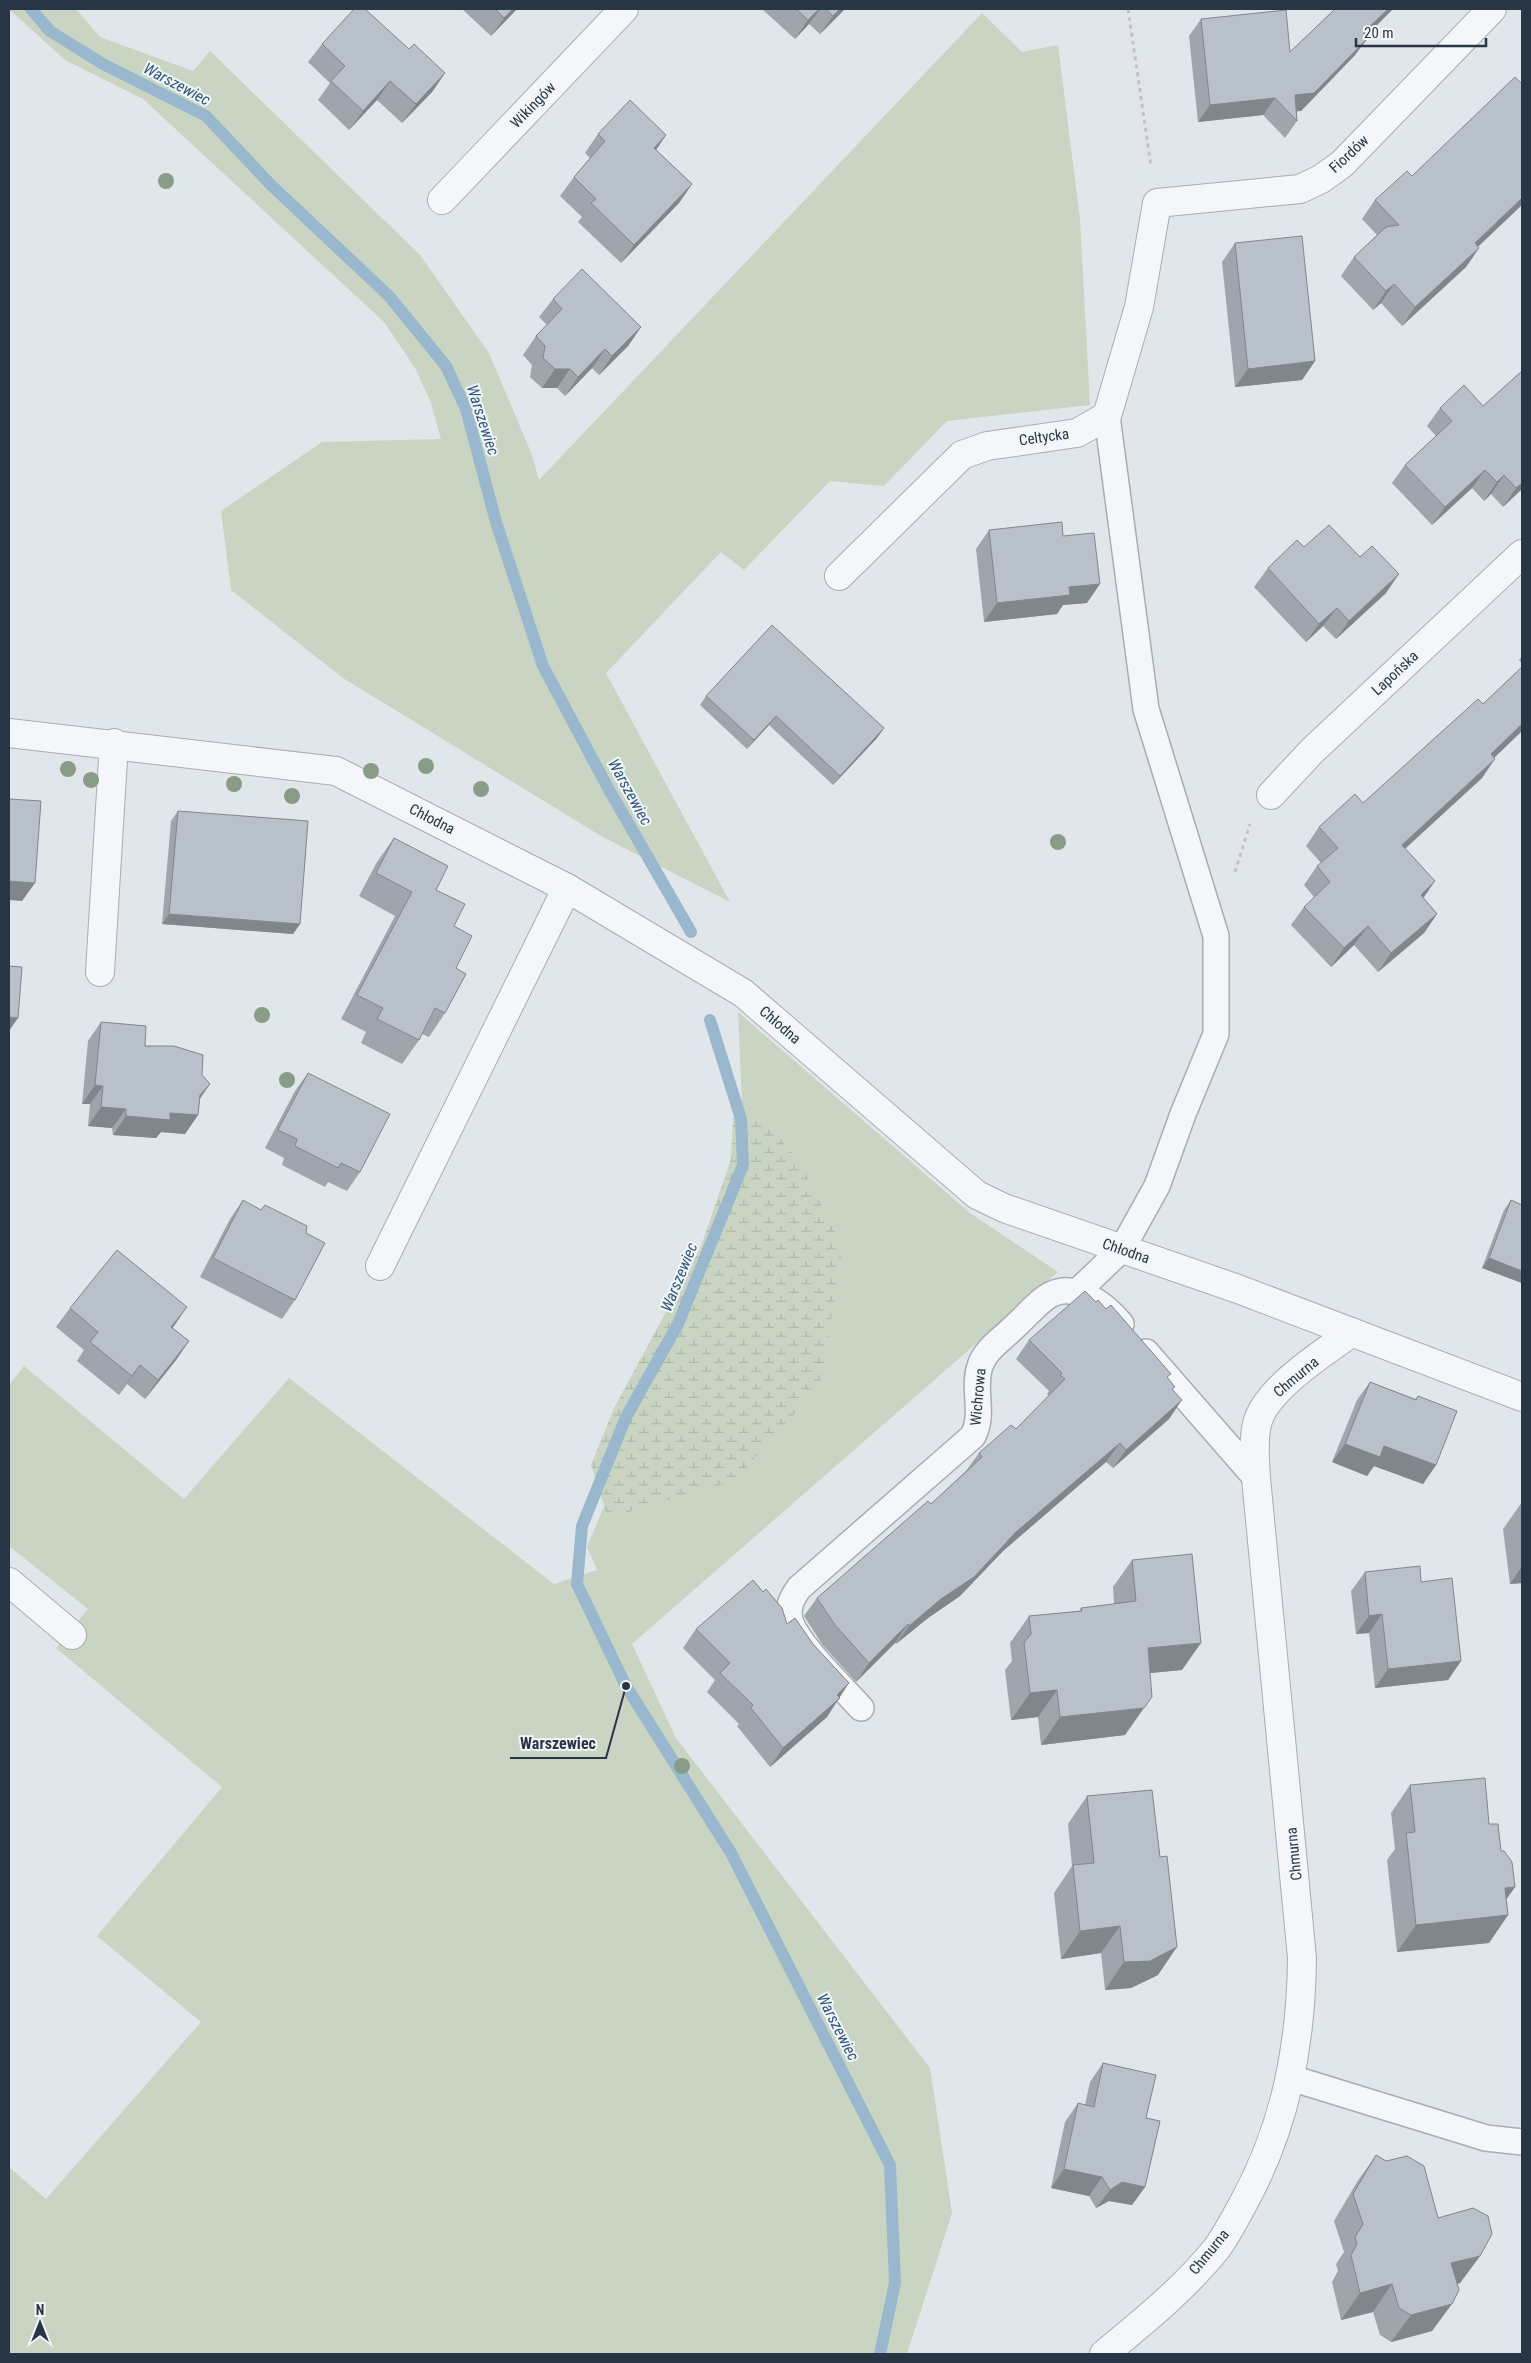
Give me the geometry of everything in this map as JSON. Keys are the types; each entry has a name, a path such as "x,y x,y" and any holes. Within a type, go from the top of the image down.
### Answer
{"street":[{"name":"Wikingów","path":"442,200 624,9"},
{"name":"Fiordów","path":"1157,202 1300,189 1321,179 1342,164 1492,9"},
{"path":"1107,416 1140,307 1157,202"},
{"name":"Celtycka","path":"839,576 962,455 987,446 1077,433 1107,416"},
{"name":"Lapońska","path":"1271,795 1312,751 1522,554"},
{"name":"Chłodna","path":"9,733 114,743 336,771 567,888 743,993 977,1195 1004,1208 1352,1332 1522,1397"},
{"path":"100,972 114,743"},
{"path":"380,1266 567,888"},
{"name":"Chmurna","path":"1104,2354 1193,2274 1217,2247 1235,2218 1260,2169 1277,2130 1291,2078 1302,1984 1301,1932 1254,1452 1257,1424 1267,1401 1284,1384 1352,1332"},
{"path":"9,1582 72,1635"}],"lane":[{"path":"1076,1293 1122,1250 1157,1186 1183,1114 1216,1034 1216,936 1146,709 1107,416"},
{"name":"Wichrowa","path":"861,1708 795,1631 790,1621 792,1598 799,1588 973,1436 979,1423 978,1377 984,1356 1050,1294 1059,1291 1076,1293 1092,1299 1111,1312 1256,1478"},
{"path":"1291,2078 1486,2138 1522,2142"}],"path":[{"path":"1128,9 1157,202"},
{"path":"1232,880 1248,825 1271,795"}],"green space":[{"path":"9,9 76,9 100,37 193,71 210,51 420,255 489,353 532,455 539,480 982,13 1022,52 1058,45 1080,219 1090,405 947,421 884,486 830,481 744,570 721,552 606,673 730,902 601,836 343,678 231,590 221,511 322,442 441,439 431,403 415,368 384,322 143,99 65,60"},
{"path":"738,1012 970,1213 1058,1272 632,1644 676,1738 930,2068 952,2213 907,2354 9,2354 9,2167 46,2199 201,2022 97,1936 222,1787 56,1648 88,1609 9,1546 9,1385 24,1366 184,1499 289,1378 554,1584 597,1570 587,1547 745,1171"},
{"path":"733,1118 766,1120 801,1164 843,1248 820,1385 734,1481 608,1518 591,1465 614,1408 700,1249 731,1159"}],"building":[{"path":"354,9 365,9 409,49 414,44 445,73 416,104 390,81 363,111 331,81 345,66 322,44"},
{"path":"495,9 513,9 504,18"},
{"path":"796,9 819,9 808,20"},
{"path":"826,9 840,9 833,16"},
{"path":"1335,9 1388,9 1363,33 1368,38 1314,93 1295,95 1297,121 1275,98 1210,105 1201,19 1286,10 1290,52"},
{"path":"1515,77 1522,84 1522,198 1475,243 1479,248 1415,307 1394,284 1386,291 1354,257 1386,227 1399,225 1375,200 1407,171 1412,176"},
{"path":"630,100 666,135 654,148 692,184 634,245 591,203 596,199 574,177 605,141 598,134"},
{"path":"1302,236 1315,361 1248,369 1235,243"},
{"path":"582,269 641,327 612,356 605,349 578,377 570,369 555,369 543,358 545,346 536,336 562,309 553,299"},
{"path":"1522,371 1522,483 1516,488 1504,475 1497,482 1485,470 1445,507 1405,465 1452,421 1440,408 1464,385 1483,406"},
{"path":"1062,522 1063,536 1094,533 1100,584 1069,587 1070,595 997,603 989,530"},
{"path":"1329,525 1360,557 1372,546 1399,574 1349,621 1337,608 1319,624 1268,568 1297,540 1304,547"},
{"path":"772,625 884,728 840,776 776,716 754,740 706,696"},
{"path":"1522,667 1522,724 1491,754 1495,759 1402,845 1435,881 1421,895 1437,914 1391,953 1368,926 1344,948 1304,907 1330,882 1317,866 1338,848 1319,827 1355,794 1363,803 1478,699 1483,704"},
{"path":"9,799 41,801 35,883 9,881"},
{"path":"178,811 308,821 300,924 169,914"},
{"path":"394,838 448,866 436,890 465,904 454,926 472,936 456,968 466,974 445,1013 435,1008 419,1040 377,1019 383,1008 357,995 412,892 376,873"},
{"path":"9,966 22,967 18,1018 9,1017"},
{"path":"101,1022 146,1026 145,1046 174,1046 203,1055 202,1075 210,1084 200,1095 198,1115 170,1113 170,1120 126,1116 126,1109 101,1107 103,1086 95,1085"},
{"path":"308,1073 390,1114 360,1172 341,1163 338,1168 295,1146 297,1139 278,1130"},
{"path":"243,1200 261,1210 265,1205 307,1226 306,1233 325,1243 295,1300 213,1258"},
{"path":"1511,1200 1522,1205 1522,1271 1489,1258"},
{"path":"117,1250 187,1307 171,1327 189,1341 158,1380 140,1365 132,1376 90,1342 98,1332 70,1308"},
{"path":"1085,1291 1096,1302 1098,1300 1106,1309 1111,1305 1171,1374 1167,1377 1175,1387 1172,1389 1182,1400 1126,1450 1120,1443 1016,1532 974,1577 941,1599 909,1626 908,1624 869,1663 835,1625 817,1598 928,1501 931,1504 982,1457 979,1453 1011,1425 1016,1429 1065,1379 1060,1375 1062,1373 1029,1340"},
{"path":"1370,1382 1416,1400 1418,1396 1457,1411 1436,1465 1384,1446 1380,1457 1345,1444"},
{"path":"1192,1554 1201,1643 1148,1648 1152,1697 1144,1708 1060,1717 1057,1690 1030,1693 1024,1643 1031,1634 1029,1616 1082,1611 1081,1608 1136,1601 1132,1560"},
{"path":"1420,1566 1421,1582 1452,1578 1461,1661 1388,1669 1382,1614 1369,1616 1365,1572"},
{"path":"753,1580 763,1592 766,1589 782,1608 787,1624 795,1618 813,1644 849,1683 837,1695 840,1698 783,1748 751,1708 753,1705 720,1673 730,1663 696,1629"},
{"path":"1485,1778 1489,1824 1498,1824 1501,1851 1504,1851 1512,1862 1515,1887 1505,1888 1508,1915 1416,1925 1406,1833 1415,1832 1410,1785"},
{"path":"1152,1790 1160,1857 1167,1856 1177,1947 1150,1961 1124,1962 1120,1926 1080,1931 1073,1865 1094,1863 1087,1796"},
{"path":"1103,2063 1156,2075 1146,2118 1160,2121 1145,2187 1122,2182 1110,2190 1102,2177 1064,2169 1078,2103 1094,2107"},
{"path":"1376,2155 1386,2161 1407,2156 1424,2166 1438,2218 1473,2208 1488,2216 1492,2234 1480,2256 1451,2263 1459,2290 1452,2304 1411,2315 1399,2308 1392,2284 1360,2293 1351,2255 1357,2244 1355,2237 1363,2224 1353,2194"}],"waterway":[{"name":"Warszewiec","path":"31,9 50,31 103,64 206,116 271,185 389,296 446,366 466,409 496,522 543,666 608,788 691,932"},
{"name":"Warszewiec","path":"710,1020 741,1119 743,1165 678,1324 626,1417 582,1526 577,1584 626,1686 731,1853 890,2165 895,2283 880,2354"}],"place":[{"name":"Warszewiec","path":"626,1686"}]}
